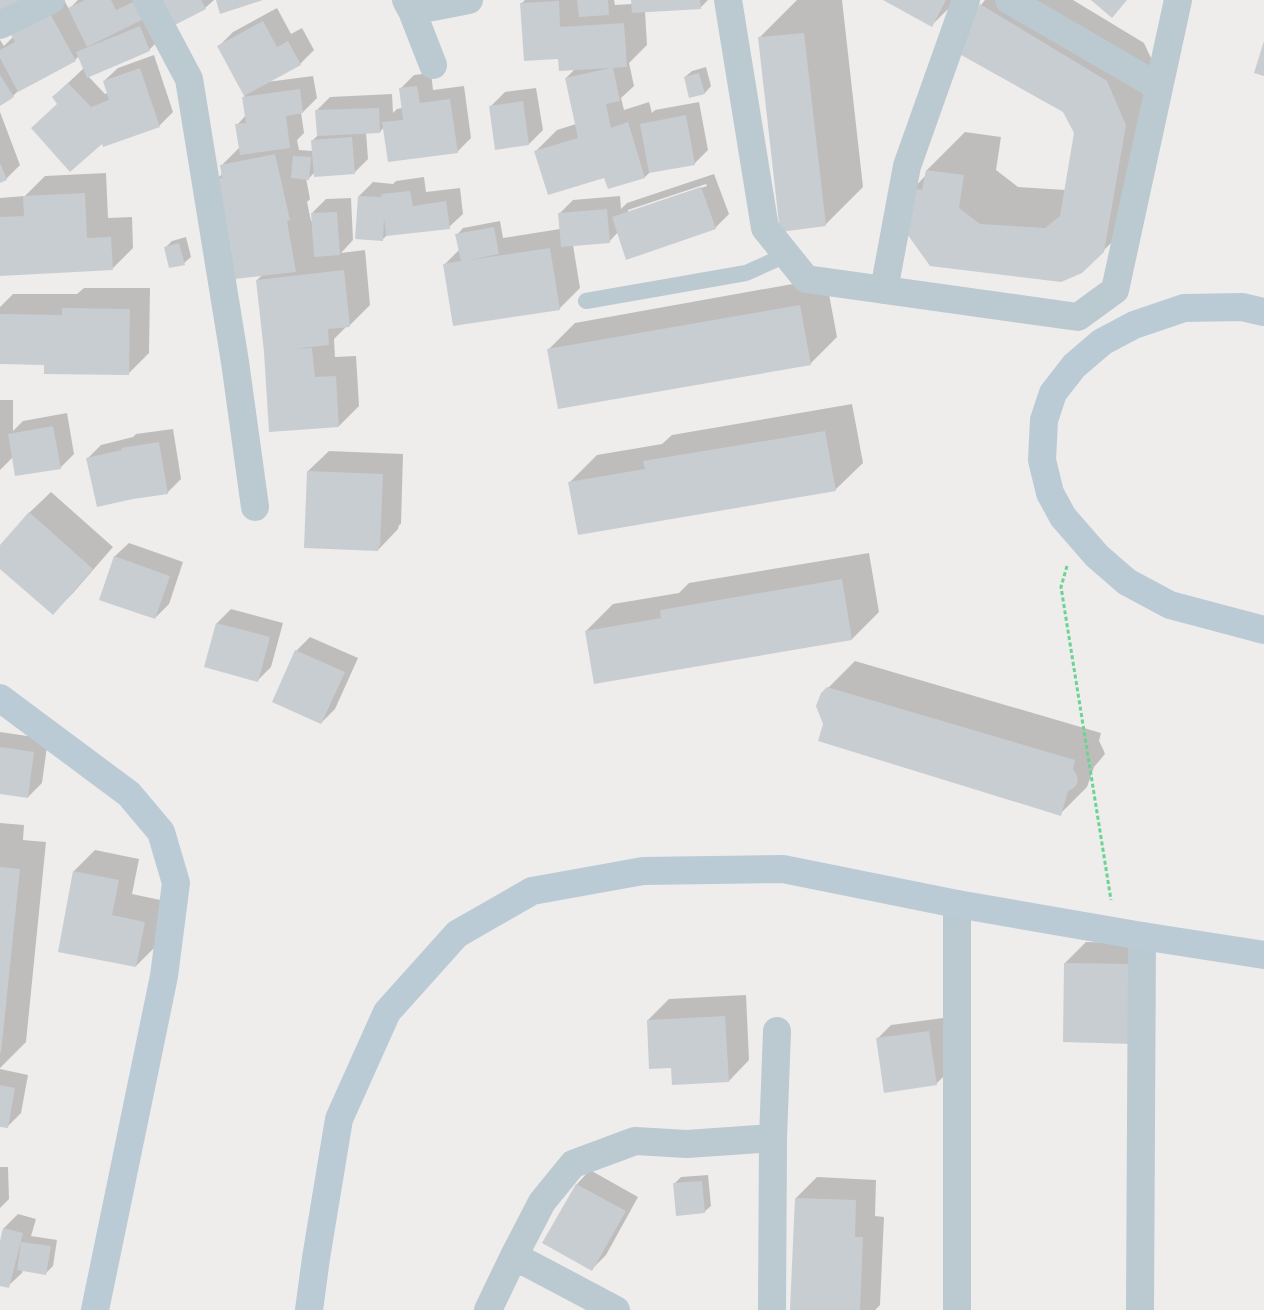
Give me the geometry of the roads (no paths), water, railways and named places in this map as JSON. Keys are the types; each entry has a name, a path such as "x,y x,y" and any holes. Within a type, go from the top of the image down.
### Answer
{"main road":[{"path":"1264,312 1242,307 1184,308 1134,325 1102,342 1074,366 1054,393 1044,420 1042,460 1050,493 1063,517 1097,556 1127,582 1170,605 1264,630"},
{"path":"0,698 129,794 161,832 176,883 164,976 95,1310"},
{"path":"309,1310 339,1119 387,1012 457,934 532,892 643,871 782,869 957,904 1264,955"}],"street":[{"path":"0,25 51,0"},
{"path":"148,0 189,79 235,362 255,507"},
{"path":"433,65 409,5 469,0"},
{"path":"728,0 765,228 806,279 1078,317 1115,290 1178,0"},
{"path":"884,290 906,166 966,0"},
{"path":"1009,0 1159,87"},
{"path":"957,904 957,1310"},
{"path":"1129,934 1140,1310"},
{"path":"772,1310 773,1138 777,1031"},
{"path":"488,1310 542,1202 573,1164 635,1141 687,1144 773,1138"},
{"path":"514,1256 616,1310"}],"lane":[{"path":"586,301 746,273 786,255"}]}
